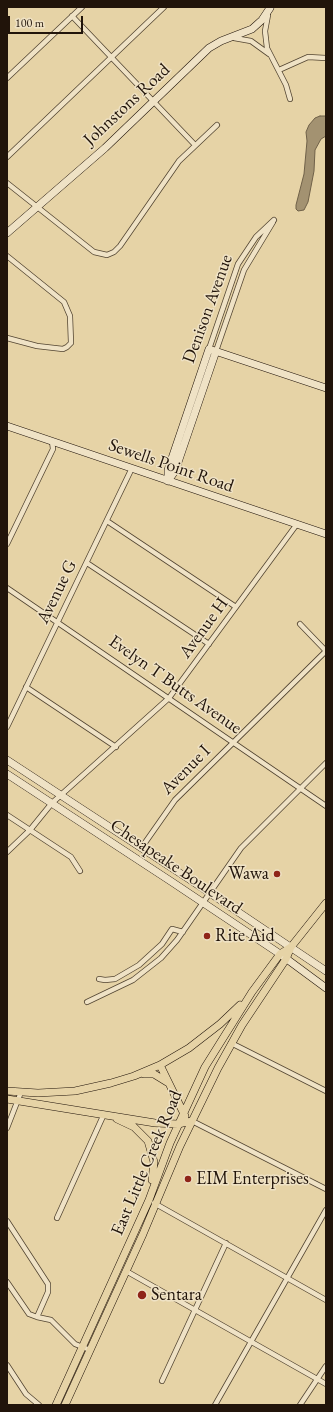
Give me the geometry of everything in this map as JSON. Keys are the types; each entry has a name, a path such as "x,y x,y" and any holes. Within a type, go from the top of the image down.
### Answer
{"main road":[{"name":"Johnstons Road","path":"7,233 153,102 210,48 221,41 232,38 257,25 270,7"},
{"path":"213,350 326,388"},
{"name":"Denison Avenue","path":"168,481 175,470 213,350"},
{"name":"Sewells Point Road","path":"7,426 326,534"},
{"name":"Chesapeake Boulevard","path":"7,760 142,847 326,971"},
{"name":"Chesapeake Boulevard","path":"7,774 203,903 326,988"},
{"name":"East Little Creek Road","path":"65,1405 126,1270 152,1202 162,1161 205,1067 252,992 283,957 326,903"},
{"name":"East Little Creek Road","path":"56,1405 82,1347 192,1121 232,1043 283,957"},
{"path":"7,1091 53,1093 75,1091 134,1076 160,1065 206,1035 252,992"},
{"path":"160,1065 183,1113 192,1121"},
{"path":"134,1076 154,1074 168,1084"},
{"path":"7,1099 155,1123 178,1124 192,1121"},
{"path":"104,1114 134,1127 148,1141 153,1154 155,1168 150,1190 152,1202"}],"street":[{"path":"7,78 82,7"},
{"path":"7,157 164,7"},
{"path":"269,54 266,31 270,7"},
{"path":"72,16 195,146"},
{"path":"232,38 251,41 269,54 279,70 290,99"},
{"path":"279,70 308,57 326,58"},
{"path":"7,182 98,254 111,254 120,246 172,172 195,146 217,125"},
{"name":"Denison Avenue","path":"274,220 244,270 213,350 238,264 256,237 274,220"},
{"path":"7,256 62,299 67,306 70,316 71,343 67,347 56,348 7,338"},
{"path":"7,544 53,449 52,441"},
{"name":"Avenue G","path":"7,727 132,468"},
{"path":"107,521 236,607"},
{"name":"Avenue H","path":"7,852 30,830 52,803 169,698 297,524"},
{"path":"87,563 209,644"},
{"name":"Evelyn T Butts Avenue","path":"7,588 326,806"},
{"path":"300,624 326,651"},
{"name":"Avenue I","path":"142,847 175,800 326,651"},
{"path":"26,687 116,747"},
{"path":"87,1002 122,986 144,973 164,955 183,932 240,848 326,763"},
{"path":"7,815 71,857 80,870"},
{"path":"99,979 115,979 139,965 162,944 172,929 183,932"},
{"path":"232,1043 326,1091"},
{"path":"7,1128 21,1092"},
{"path":"57,1218 104,1114"},
{"path":"192,1121 326,1189"},
{"path":"152,1202 326,1300"},
{"path":"215,1405 326,1210"},
{"path":"7,1221 48,1284 48,1292 37,1316"},
{"path":"162,1381 226,1243"},
{"path":"126,1270 318,1378 326,1384"},
{"path":"7,1282 29,1314 55,1323 75,1344 90,1350"},
{"path":"7,1366 26,1394 39,1405"},
{"path":"300,1405 326,1366"}],"shaded area":[{"path":"326,116 326,136 321,139 315,150 314,171 308,202 304,210 298,211 296,209 296,205 304,174 307,141 306,132 309,125 315,118"}],"place":[{"name":"Wawa","path":"277,874"},
{"name":"Rite Aid","path":"207,936"},
{"name":"EIM Enterprises","path":"188,1179"},
{"name":"Sentara","path":"142,1295"}]}
